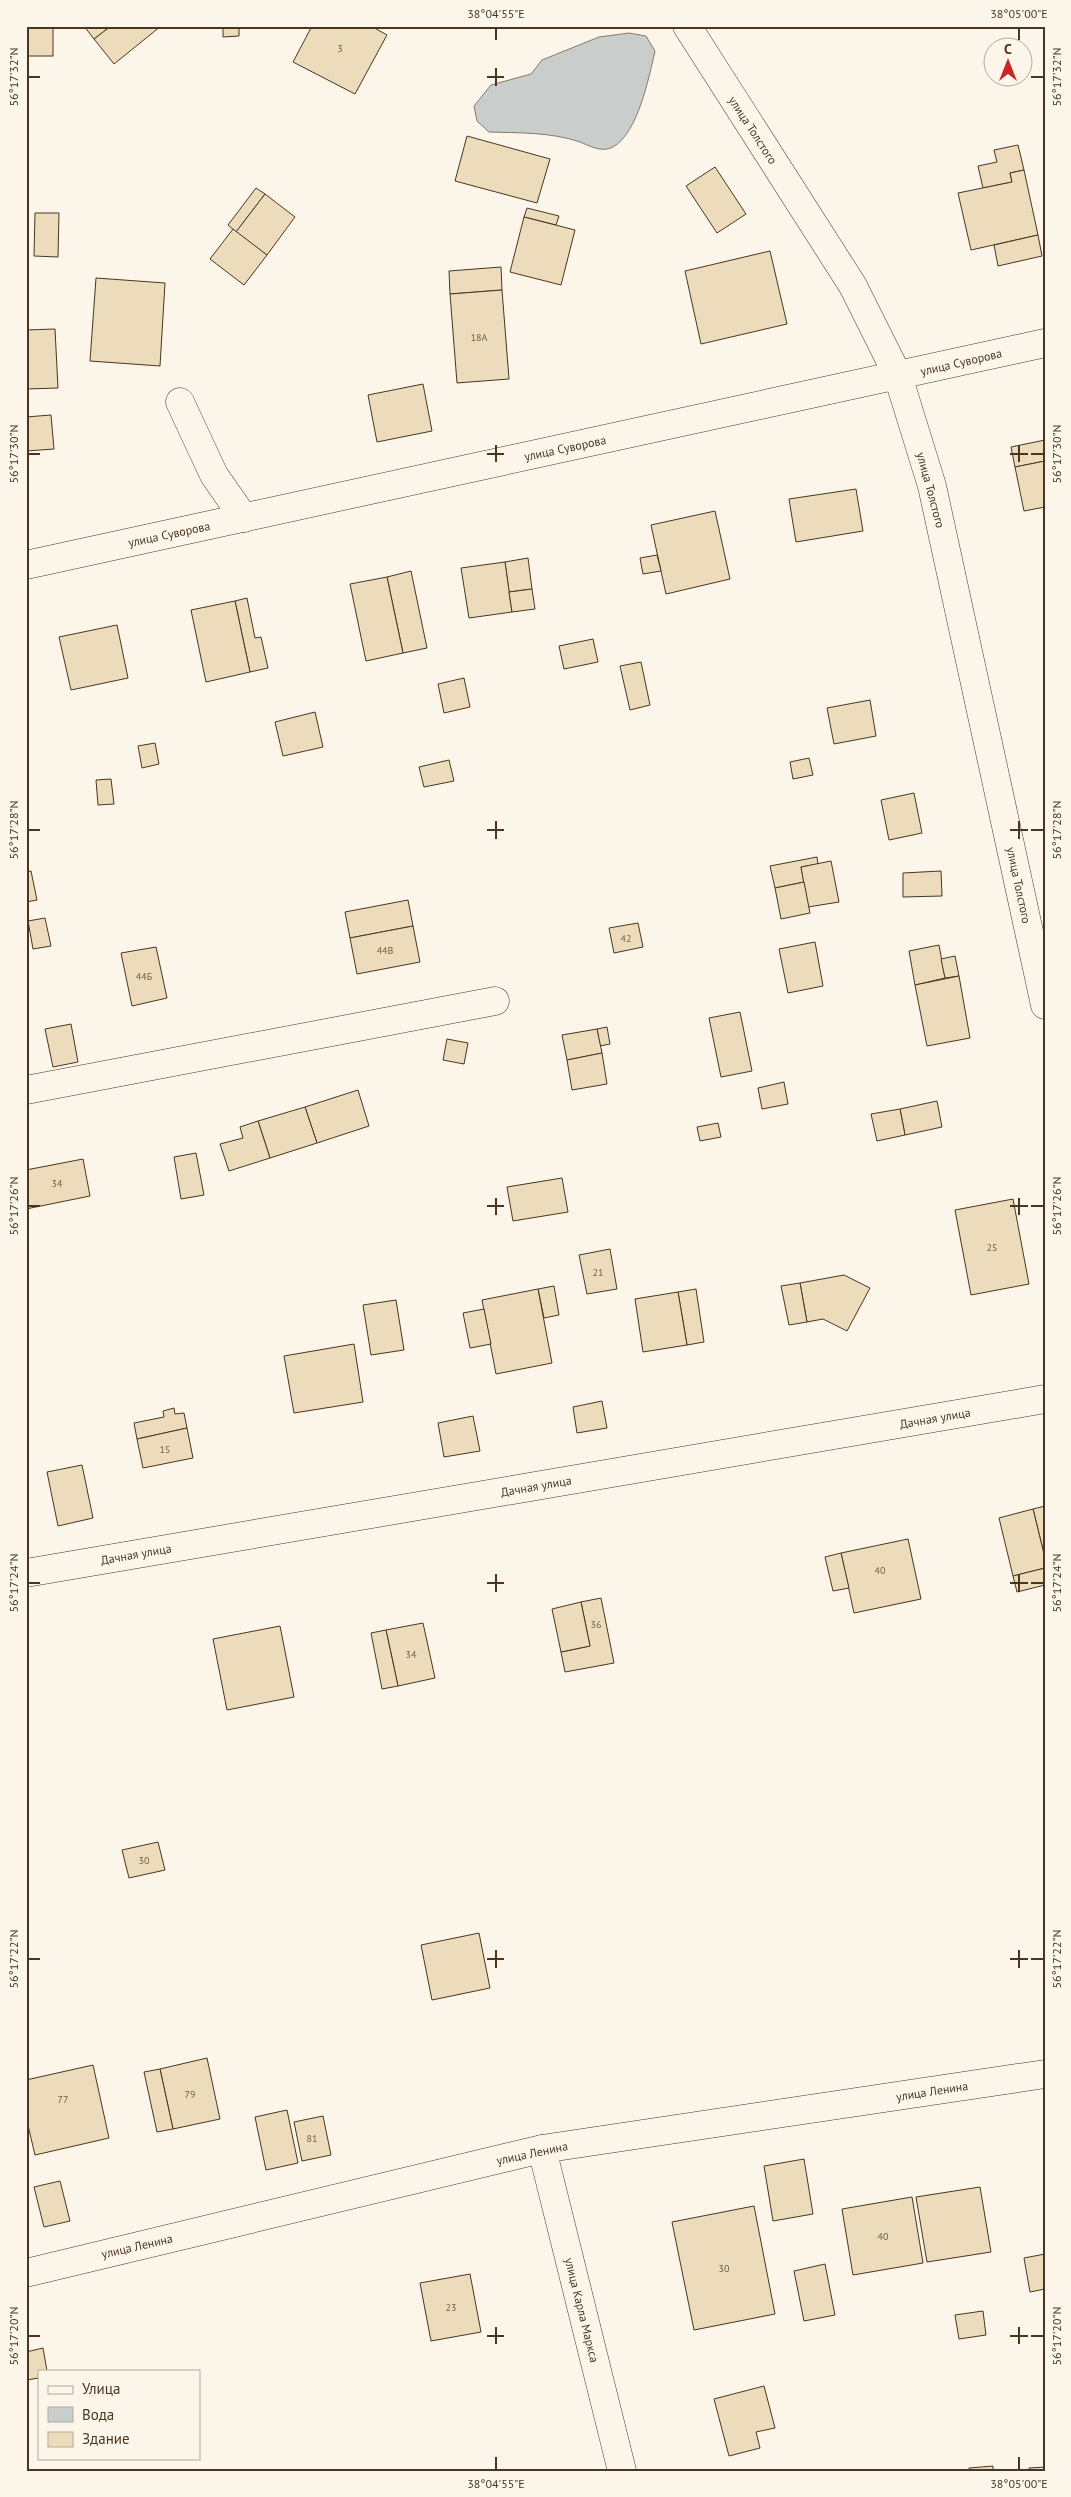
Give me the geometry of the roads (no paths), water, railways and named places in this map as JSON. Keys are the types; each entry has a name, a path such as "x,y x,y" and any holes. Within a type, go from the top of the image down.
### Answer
{"street":[{"name":"улица Толстого","path":"687,26 853,286 898,376 932,486 1045,1005"},
{"name":"улица Суворова","path":"26,565 1045,343"},
{"path":"180,402 214,475 244,518"},
{"path":"26,1090 495,1001"},
{"name":"Дачная улица","path":"26,1573 1045,1399"},
{"name":"улица Ленина","path":"26,2273 542,2149 1045,2074"},
{"name":"улица Карла Маркса","path":"542,2149 622,2471"}],"water":[{"path":"629,33 646,36 655,51 646,89 636,117 622,140 613,147 600,149 569,139 546,135 489,132 477,121 474,106 491,85 531,74 542,60 599,37"}]}
